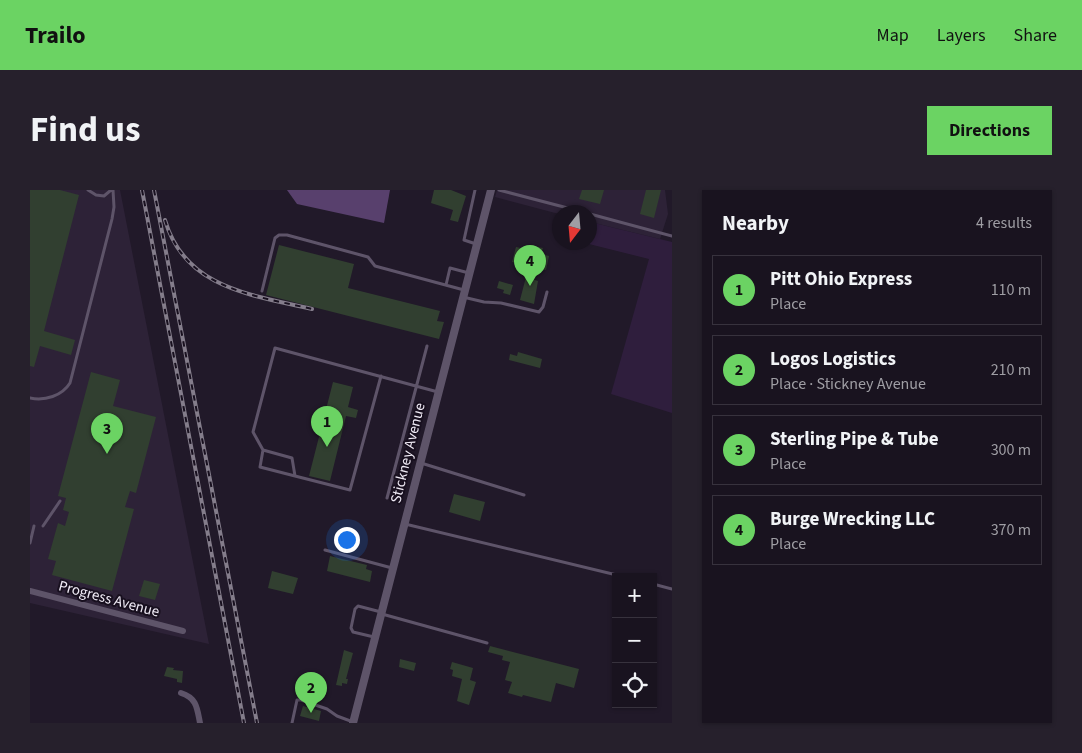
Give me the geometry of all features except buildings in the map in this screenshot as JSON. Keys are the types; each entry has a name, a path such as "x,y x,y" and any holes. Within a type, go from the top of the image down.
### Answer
{"street":[{"name":"Stickney Avenue","path":"353,722 490,190"},
{"name":"Progress Avenue","path":"30,591 182,631"},
{"path":"180,693 193,699 200,723"}],"lane":[{"path":"88,190 96,195 104,196 112,190"},
{"path":"30,398 43,400 65,391 70,383 112,219 114,207 112,190"},
{"path":"475,190 464,240 476,244"},
{"path":"499,190 556,205"},
{"path":"597,216 672,236"},
{"path":"262,291 275,238 287,235 368,257 375,266 446,285 484,302 501,303 539,312 543,307 547,292"},
{"path":"446,285 450,268 469,273"},
{"path":"387,498 427,346"},
{"path":"381,376 350,490 260,466 263,450 253,432 275,348 381,376 438,392"},
{"path":"263,450 292,458 295,476"},
{"path":"420,462 524,495"},
{"path":"43,526 60,500"},
{"path":"404,524 612,574"},
{"path":"30,544 34,526"},
{"path":"326,550 393,568"},
{"path":"657,585 672,589"},
{"path":"375,638 353,632 351,628 355,608 358,606 487,643"},
{"path":"292,723 297,700 327,710 353,722"}],"shaded area":[{"path":"30,190 120,190 209,644 30,603"},
{"path":"287,190 390,190 384,223 297,204"},
{"path":"497,190 665,190 668,214 660,239 597,224 597,205 552,205 552,212 495,197"},
{"path":"597,224 672,242 672,413 611,394 649,259 597,246"}],"railway":[{"path":"142,190 244,723"},
{"path":"154,190 257,723"},
{"path":"165,220 175,243 188,261 205,275 245,293 312,309"}],"place":[{"name":"Burge Wrecking LLC","path":"530,286"},
{"name":"Pitt Ohio Express","path":"327,447"},
{"name":"Sterling Pipe & Tube","path":"107,454"},
{"name":"Logos Logistics","path":"311,713"}]}
